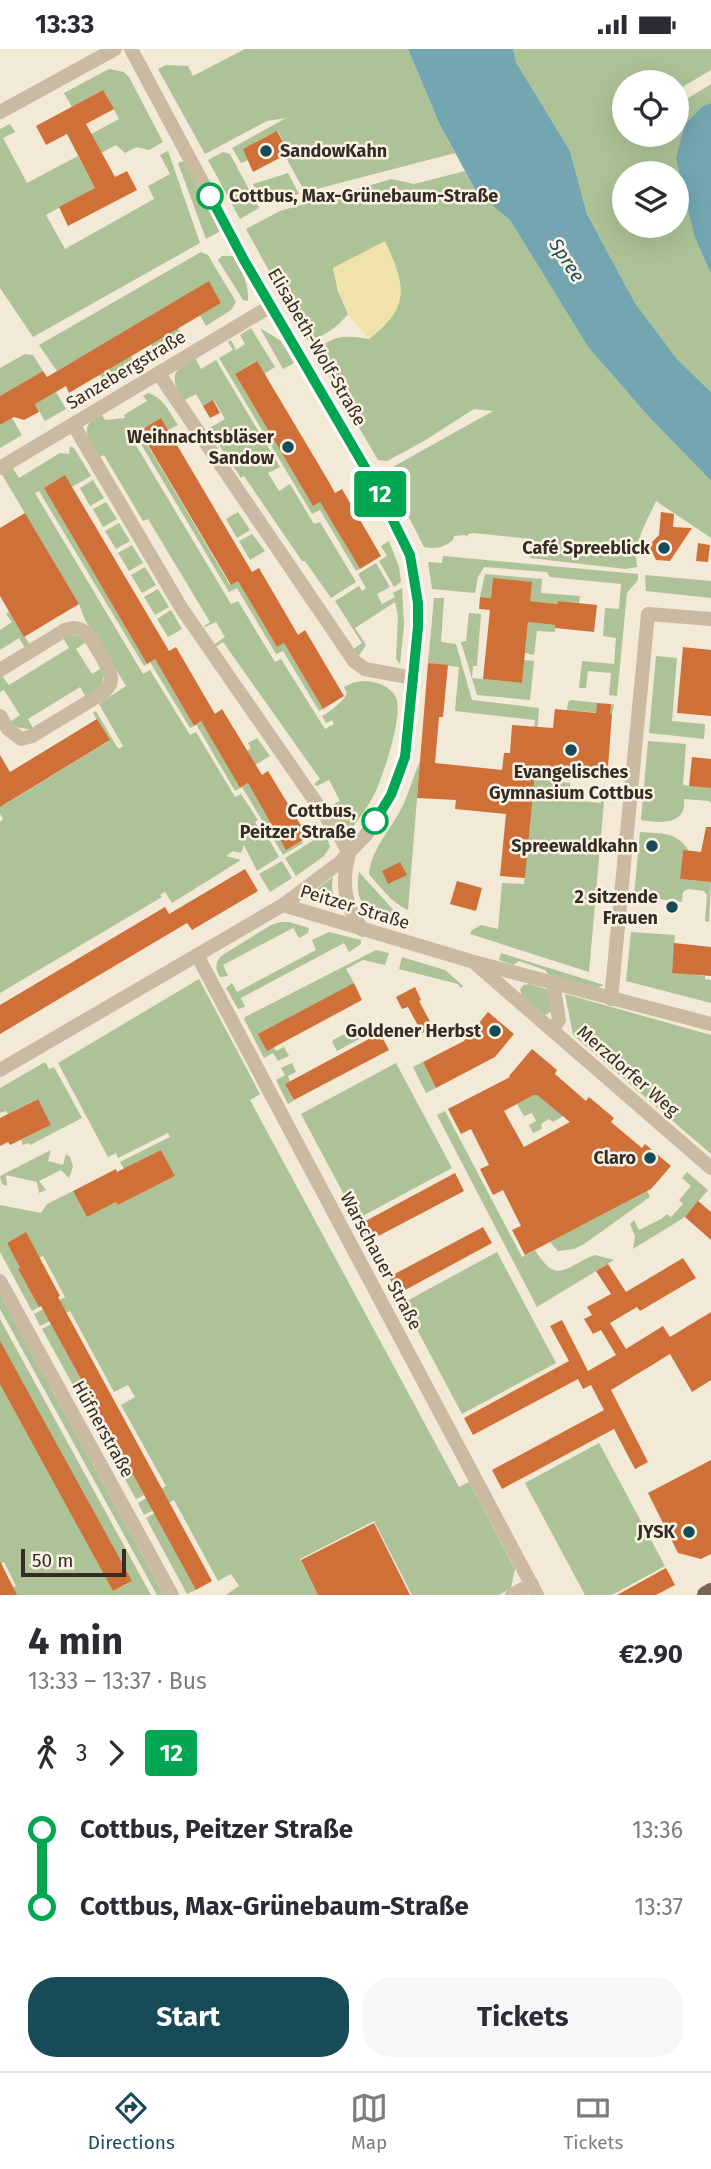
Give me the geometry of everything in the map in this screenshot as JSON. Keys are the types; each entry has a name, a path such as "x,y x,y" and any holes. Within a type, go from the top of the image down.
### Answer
{"main road":[{"path":"706,1595 711,1592"}],"street":[{"path":"0,112 115,49"},
{"name":"Elisabeth-Wolf-Straße","path":"131,49 229,232 377,488 410,555 418,603 418,627 405,757 391,795 349,854 283,905"},
{"name":"Sanzebergstraße","path":"0,468 271,306"},
{"path":"159,374 354,661 365,669 413,678"},
{"path":"73,424 181,610 342,840 349,854 344,872 348,906 363,930"},
{"path":"611,999 648,614 711,619"},
{"path":"0,670 65,630 79,628 86,632 109,670 111,680 103,693 32,736 21,739 8,729 0,716"},
{"name":"Peitzer Straße","path":"0,1070 283,905 474,962 711,1024"},
{"name":"Warschauer Straße","path":"197,955 535,1590 512,1595"},
{"name":"Merzdorfer Weg","path":"474,962 711,1168"},
{"name":"Merzdorfer Weg","path":"552,1030 559,1020 553,983"},
{"name":"Hüfnerstraße","path":"0,1281 172,1595"}],"green space":[{"path":"245,49 408,49 439,123 455,153 305,192 285,156 289,153 278,131 243,149 249,160 241,163 232,148 286,118 267,121 205,154 158,69 166,65 188,66 193,76"},
{"path":"513,49 711,49 711,70 689,83 689,70 612,70 612,147 689,147 689,98 711,84 711,103 703,106 695,238 711,274 711,392 677,359 635,303 587,214 570,151 516,62"},
{"path":"109,69 124,72 129,77 163,142 149,150 137,147 125,153 116,145 101,153 91,134 119,119 103,90 72,107 64,93"},
{"path":"10,124 15,132 3,138 27,183 78,156 95,188 46,215 65,249 154,199 148,186 170,174 160,155 168,151 200,243 33,337 0,288 0,129"},
{"path":"223,152 230,154 259,208 240,219 208,160"},
{"path":"183,161 221,228 206,239 178,163"},
{"path":"465,171 477,193 510,220 588,347 649,417 711,481 711,538 656,501 639,541 637,567 625,569 530,558 531,539 474,533 468,534 467,537 454,536 453,540 439,547 424,547 391,482 391,468 493,411 474,409 387,461 378,460 316,354 326,343 340,337 369,339 385,242 333,268 338,291 348,314 330,331 307,340 246,229 280,211 392,179 414,184"},
{"path":"288,173 299,194 265,205 253,184"},
{"path":"201,252 208,255 236,302 231,310 206,326 200,315 221,303 209,282 57,371 39,345"},
{"path":"222,256 233,256 246,283 248,301 243,300 218,260"},
{"path":"178,328 185,339 160,353 155,352 151,344"},
{"path":"251,328 275,367 264,374 256,361 235,374 313,506 320,502 360,569 356,571 320,510 312,514 219,358 233,350 228,342 231,340 236,350 245,344 240,335"},
{"path":"260,328 281,341 294,363 283,369"},
{"path":"25,354 33,355 43,371 0,396 0,368"},
{"path":"131,356 137,367 106,385 100,375"},
{"path":"195,358 201,369 216,360 280,467 268,473 279,491 290,484 314,524 320,522 356,582 331,598 305,561 302,561 244,476 241,478 208,429 225,419 214,400 203,406 196,394 182,401 175,375 181,367"},
{"path":"56,392 66,409 45,421 35,404"},
{"path":"148,393 162,402 178,425 168,430 161,419 140,432 230,585 238,581 277,647 284,643 323,709 319,711 283,651 276,654 237,588 229,592 135,434 134,442 231,604 238,601 275,662 281,659 325,729 334,724 332,720 326,723 322,716 343,699 347,693 344,687 348,685 361,681 375,682 392,691 395,696 398,706 395,732 382,777 366,809 352,828 343,827 333,817 335,814 330,806 340,801 329,780 317,786 314,784 320,779 223,642 214,648 212,646 225,637 216,622 204,626 210,622 148,519 143,521 104,455 98,458 91,445 87,429 94,419 101,414 105,420 125,418 124,415 147,401 143,396"},
{"path":"12,418 22,435 0,448 0,425"},
{"path":"70,446 74,448 91,476 72,487 65,476 44,488 147,664 144,666 39,491 35,493 143,674 150,670 190,735 196,732 235,797 241,794 258,820 255,822 265,838 268,837 279,857 257,871 244,845 241,853 233,851 226,856 241,860 172,903 165,892 160,895 162,897 0,993 0,822 3,819 0,804 2,806 109,741 93,713 96,711 117,747 119,749 123,746 99,704 126,686 1,473 12,467 19,478 60,453 69,454"},
{"path":"93,480 104,498 90,506 80,488"},
{"path":"106,502 117,519 103,527 93,509"},
{"path":"238,512 250,530 237,538 226,519"},
{"path":"119,523 130,541 116,549 105,531"},
{"path":"252,534 265,551 250,560 239,541"},
{"path":"389,541 399,567 401,582 394,587 379,561 387,556 381,546"},
{"path":"132,545 143,563 129,571 118,553"},
{"path":"443,556 638,574 638,580 627,593 617,696 609,695 611,673 588,671 586,688 579,688 582,661 614,664 616,638 603,636 605,608 619,609 621,584 550,577 547,572 484,567 478,577 475,593 432,589 428,562 442,563"},
{"path":"376,563 390,587 377,594 382,604 395,597 393,593 402,588 404,625 400,664 396,659 398,616 395,602 355,628 366,645 358,657 352,650 362,643 335,601 359,586 362,591 366,588 358,574"},
{"path":"145,567 156,585 142,593 131,575"},
{"path":"485,574 542,579 541,593 580,596 579,603 530,601 493,578 491,598 480,597"},
{"path":"645,575 711,581 711,598 646,591"},
{"path":"158,589 169,607 155,615 144,597"},
{"path":"434,598 444,598 441,642 456,644 472,700 539,708 536,749 548,751 547,780 570,783 570,800 601,803 602,790 605,790 589,972 470,934 481,925 498,929 502,883 524,884 535,774 530,773 535,720 455,711 459,667 428,663"},
{"path":"171,610 182,629 168,637 157,619"},
{"path":"9,612 30,645 25,648 19,638 0,650 0,630 12,622 6,614"},
{"path":"469,613 481,614 477,666 473,666 472,678 522,683 524,660 534,661 530,700 477,695 461,642 466,641"},
{"path":"528,622 555,625 555,632 537,631 534,655 525,653"},
{"path":"69,635 79,636 86,642 76,649 92,674 102,668 104,676 101,688 86,697 80,687 28,719 34,730 16,727 10,722 20,715 4,690 0,692 0,678 2,676 9,685 69,648 63,638"},
{"path":"656,656 677,658 672,721 705,724 704,739 649,733"},
{"path":"155,659 194,726 190,728 150,662"},
{"path":"571,700 599,703 599,708 614,704 612,714 567,710"},
{"path":"201,721 240,788 235,791 196,724"},
{"path":"257,738 270,756 255,765 247,751 251,748 248,743"},
{"path":"648,741 686,744 683,785 711,788 711,803 684,799 681,814 670,821 641,820"},
{"path":"420,761 408,910 392,899 369,874 378,846 404,803"},
{"path":"248,783 286,849 302,841 303,843 283,855 242,787"},
{"path":"317,822 330,847 324,856 296,876 285,858 314,840 307,828"},
{"path":"640,832 674,837 689,851 683,851 680,879 711,882 709,922 705,921 707,895 704,891 688,889 683,892 682,902 634,896"},
{"path":"282,861 292,878 270,892 259,874"},
{"path":"359,872 399,916 376,911 373,914 368,910 359,896"},
{"path":"333,877 334,903 309,895"},
{"path":"280,922 309,928 308,933 299,938 293,928 223,965 228,976 220,977 216,966 221,956"},
{"path":"329,932 361,940 361,944 349,952 344,943 241,998 245,1007 238,1009 226,988 232,983 237,992 316,950 312,940"},
{"path":"631,932 675,935 672,972 705,976 705,979 711,980 711,1003 626,981"},
{"path":"376,950 389,953 385,965 363,960 346,969 354,983 274,1047 276,1051 284,1047 289,1056 278,1061 273,1053 264,1058 245,1017"},
{"path":"501,953 604,985 597,988 549,975 545,970 519,961 513,965 499,960"},
{"path":"402,957 445,970 463,986 461,988 458,984 399,969"},
{"path":"199,979 260,1094 250,1100 459,1487 469,1482 515,1569 511,1588 499,1595 412,1595 374,1521 300,1559 318,1595 226,1595 239,1586 231,1574 218,1581 174,1500 144,1515 138,1503 166,1486 121,1405 135,1397 128,1385 114,1392 70,1311 40,1326 34,1314 65,1297 43,1256 39,1258 25,1233 7,1243 39,1307 32,1311 0,1252 0,1205 41,1213 47,1204 73,1191 87,1217 116,1202 118,1205 175,1176 161,1150 124,1169 120,1162 170,1137 168,1133 118,1158 116,1153 108,1157 58,1063"},
{"path":"529,984 549,990 552,1011 545,1015 522,996 520,989"},
{"path":"565,994 711,1035 711,1154 573,1035"},
{"path":"354,1029 361,1038 337,1051 333,1040"},
{"path":"45,1062 49,1069 54,1067 82,1118 30,1145 23,1145 21,1140 51,1125 37,1099 8,1114 6,1111 0,1113 0,1088"},
{"path":"423,1062 436,1088 426,1093 413,1067"},
{"path":"292,1063 296,1072 288,1076 290,1082 285,1084 294,1100 288,1104 276,1080 285,1075 281,1068"},
{"path":"396,1063 452,1168 357,1219 301,1114"},
{"path":"534,1095 563,1116 553,1122 549,1119 541,1124 542,1129 533,1133 529,1125 536,1121 532,1113 524,1116 517,1104"},
{"path":"445,1111 522,1257 535,1250 550,1268 556,1270 570,1268 595,1255 614,1260 537,1307 437,1115"},
{"path":"51,1150 48,1161 63,1165 66,1154 70,1157 73,1166 69,1178 61,1170 39,1181 46,1190 39,1193 37,1182 6,1175 7,1186 2,1184 0,1176"},
{"path":"687,1172 708,1190 685,1217 633,1249 635,1236 630,1224 634,1220 639,1230 667,1214 671,1217 683,1204 679,1200 691,1186 682,1178"},
{"path":"647,1191 650,1197 584,1244 574,1249 558,1251 550,1242"},
{"path":"497,1252 556,1363 462,1414 403,1303"},
{"path":"0,1295 164,1595 157,1595 0,1309"},
{"path":"0,1319 151,1595 16,1595 13,1587 16,1586 4,1562 0,1564","holes":["7,1396 42,1420 25,1429","79,1528 131,1581 131,1582 113,1591"]},
{"path":"51,1324 92,1400 84,1405 42,1329"},
{"path":"102,1418 144,1495 136,1499 94,1423"},
{"path":"599,1443 665,1566 612,1595 585,1595 525,1483"},
{"path":"155,1513 196,1590 187,1594 146,1518"}],"sand":[{"path":"385,241 397,271 401,295 392,317 369,339 348,314 338,291 333,268"}],"water":[{"name":"Spree","path":"408,49 513,49 516,62 570,151 587,214 635,303 677,359 711,392 711,481 649,417 588,347 510,220 477,193 439,123"},
{"path":"711,103 711,274 695,238 689,213 689,161 677,161 676,158 679,147 689,147 689,120 703,106"}],"building":[{"path":"103,90 114,109 86,124 115,177 127,171 137,190 68,226 59,207 95,188 67,134 46,145 36,126"},
{"name":"SandowKahn","path":"277,131 289,153 253,172 243,149"},
{"path":"209,281 221,303 69,393 66,386 35,404 39,412 24,420 14,417 0,425 0,396 43,371 47,377"},
{"path":"257,361 335,493 342,489 381,556 360,569 320,502 313,506 235,374"},
{"path":"213,400 220,413 210,418 203,406"},
{"path":"161,418 252,572 259,568 298,635 305,630 344,696 323,709 284,643 277,647 238,581 231,585 140,431"},
{"path":"65,475 169,651 176,647 215,714 222,709 262,775 268,771 308,837 286,850 248,783 240,788 201,721 194,726 155,659 147,664 44,488"},
{"path":"661,512 674,514 673,527 692,528 670,561 656,560 649,545 659,535"},
{"path":"25,513 79,604 24,637 0,596 0,528"},
{"path":"698,543 710,545 708,562 696,561"},
{"path":"493,578 532,582 530,601 597,605 594,632 528,622 522,683 483,679 490,610 479,609 480,597 491,598"},
{"path":"683,647 711,650 711,716 677,713"},
{"path":"428,663 448,665 435,763 502,770 504,753 510,753 512,725 553,728 555,709 596,713 597,703 611,704 607,780 535,773 525,878 500,876 506,814 455,809 456,800 417,798"},
{"path":"97,719 110,740 0,807 0,755 10,772"},
{"path":"692,757 711,759 711,788 689,786"},
{"path":"706,827 711,827 711,882 680,879 683,850 701,852"},
{"path":"400,862 407,875 388,884 382,871"},
{"path":"245,869 258,891 192,930 187,923 0,1034 0,1005 165,907 169,914"},
{"path":"457,881 482,888 476,911 450,904"},
{"path":"674,943 711,947 711,976 672,973"},
{"path":"354,983 362,1000 267,1051 258,1034"},
{"path":"415,987 433,1027 422,1033 408,1007 402,1009 396,997"},
{"path":"488,1012 514,1034 495,1057 436,1088 423,1062 464,1041"},
{"path":"380,1033 389,1050 294,1100 285,1084"},
{"path":"532,1049 557,1070 555,1074 586,1101 589,1097 614,1118 611,1122 642,1148 645,1144 671,1166 651,1189 525,1255 512,1230 521,1226 503,1190 493,1195 480,1169 489,1165 471,1129 461,1134 448,1109 509,1076","holes":["537,1095 570,1122 524,1147 504,1111"]},
{"path":"38,1099 51,1125 10,1145 8,1142 0,1146 0,1118"},
{"path":"161,1150 175,1176 118,1205 116,1202 87,1217 73,1191"},
{"path":"455,1173 464,1191 369,1241 360,1224"},
{"path":"698,1201 711,1212 711,1240 685,1217"},
{"path":"483,1227 492,1243 398,1294 389,1277"},
{"path":"26,1232 60,1296 58,1297 212,1581 196,1590 41,1306 39,1307 18,1269 20,1268 7,1243"},
{"path":"683,1258 696,1278 640,1311 637,1307 610,1323 626,1349 663,1326 670,1337 711,1312 711,1380 692,1392 670,1354 611,1390 648,1462 635,1469 614,1429 502,1489 492,1470 604,1410 591,1385 583,1389 578,1379 473,1435 464,1418 569,1361 550,1326 562,1320 588,1371 616,1355 601,1330 593,1334 584,1319 592,1315 587,1307 611,1294 596,1271 608,1264 626,1292"},
{"path":"0,1341 132,1581 113,1591 0,1384"},
{"name":"JYSK","path":"711,1460 711,1554 701,1559 678,1553 648,1493"},
{"path":"374,1523 410,1595 318,1595 301,1560"},
{"path":"0,1561 17,1595 0,1595"},
{"path":"666,1568 675,1585 656,1595 617,1595"}],"bus line":[{"name":"12","path":"210,196 244,260 377,488 410,555 418,603 418,627 405,757 391,795 375,821"}],"place":[{"name":"SandowKahn","path":"266,151"},
{"name":"Cottbus, Max-Grünebaum-Straße","path":"210,196"},
{"name":"Weihnachtsbläser Sandow","path":"288,447"},
{"name":"Café Spreeblick","path":"664,548"},
{"name":"Evangelisches Gymnasium Cottbus","path":"571,750"},
{"name":"Cottbus, Peitzer Straße","path":"375,821"},
{"name":"Spreewaldkahn","path":"652,846"},
{"name":"2 sitzende Frauen","path":"672,907"},
{"name":"Goldener Herbst","path":"495,1031"},
{"name":"Claro","path":"650,1158"},
{"name":"JYSK","path":"689,1532"}]}
